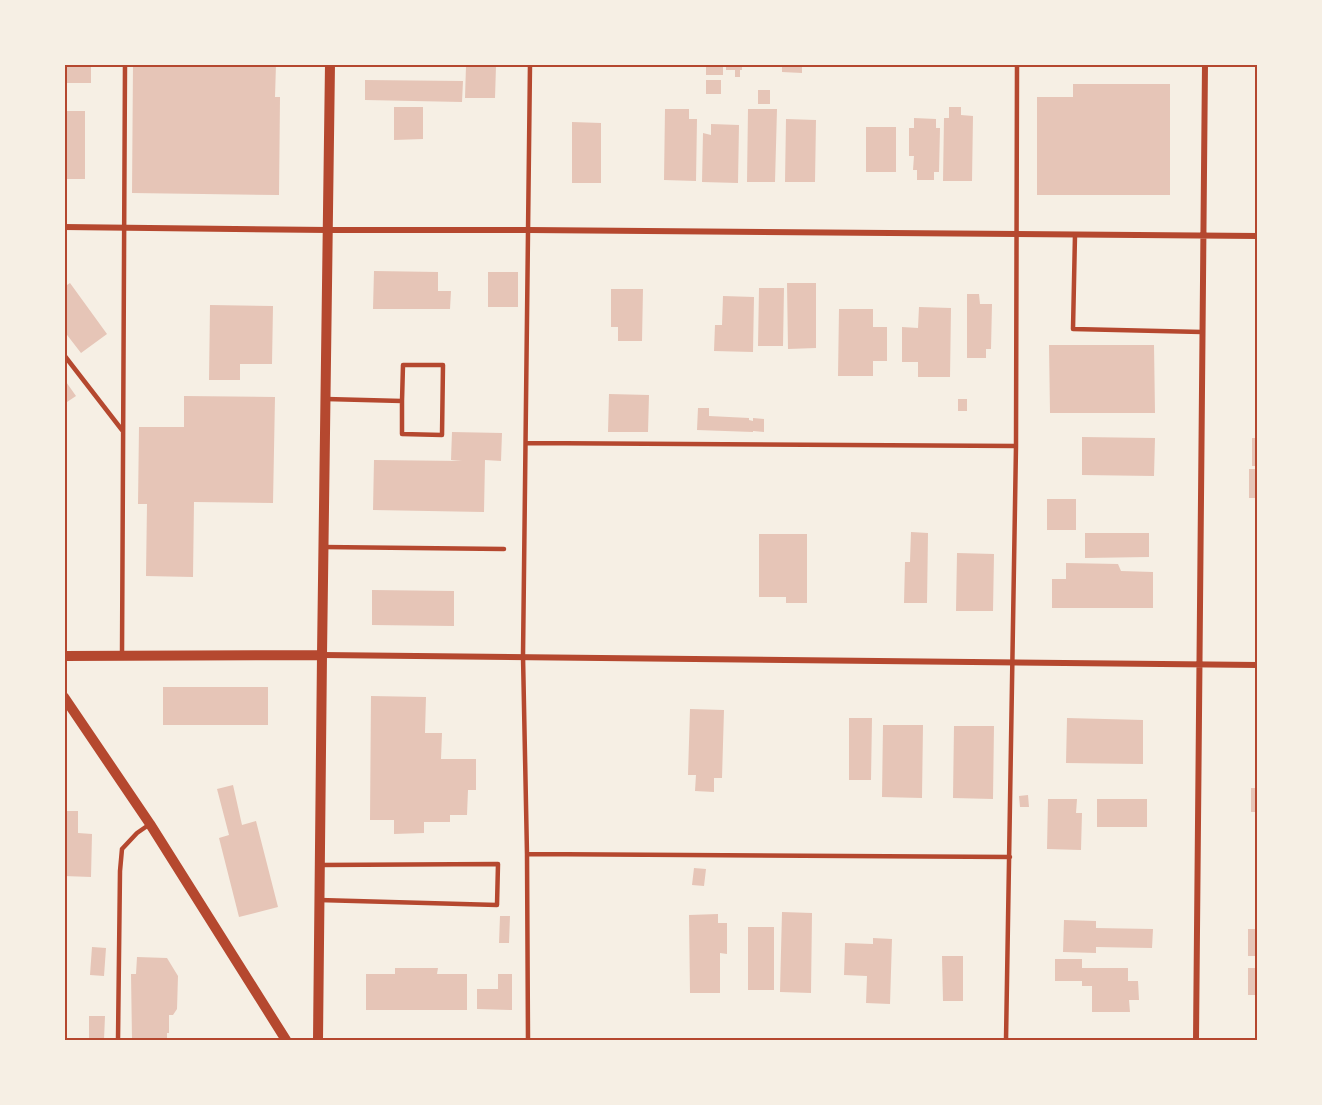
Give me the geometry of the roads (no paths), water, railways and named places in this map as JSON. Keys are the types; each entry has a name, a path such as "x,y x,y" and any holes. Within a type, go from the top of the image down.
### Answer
{"street":[{"path":"318,1041 330,64"},
{"path":"1196,1041 1205,64"},
{"path":"64,227 1257,236"},
{"path":"64,656 523,656 1257,665"},
{"path":"64,697 150,824 285,1041"}],"lane":[{"path":"122,656 125,64"},
{"path":"528,1041 523,656 530,64"},
{"path":"1006,1041 1016,446 1017,64"},
{"path":"1076,235 1073,329 1202,332"},
{"path":"64,355 122,430"},
{"path":"403,365 443,365 442,435 402,434 402,401 403,365"},
{"path":"326,399 402,401"},
{"path":"526,443 1016,446"},
{"path":"323,547 504,549"},
{"path":"118,1041 122,849 137,833 150,824"},
{"path":"527,854 1010,858"},
{"path":"319,900 497,904 498,864 320,865"}]}
